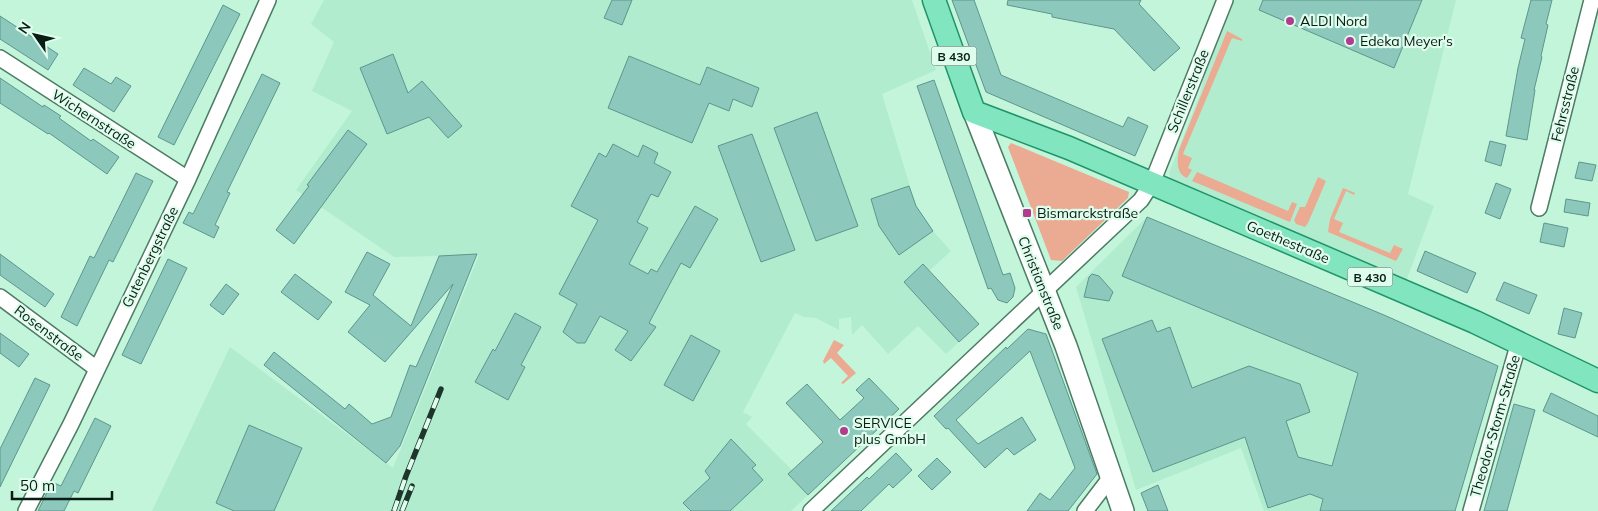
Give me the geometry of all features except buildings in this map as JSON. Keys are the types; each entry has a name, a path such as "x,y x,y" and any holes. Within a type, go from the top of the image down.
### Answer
{"main road":[{"name":"Christianstraße","path":"934,0 974,112"},
{"name":"Goethestraße","path":"974,112 1152,183 1519,342 1598,381"}],"street":[{"name":"Gutenbergstraße","path":"26,511 71,424 188,179 268,0"},
{"name":"Schillerstraße","path":"1043,291 1141,200 1152,183 1225,0"},
{"name":"Fehrsstraße","path":"1539,208 1592,0"},
{"name":"Wichernstraße","path":"0,58 188,179"},
{"name":"Christianstraße","path":"974,112 1066,346 1123,511"},
{"path":"810,511 1043,291"},
{"name":"Rosenstraße","path":"0,297 97,369"},
{"name":"Theodor-Storm-Straße","path":"1471,511 1519,342"},
{"path":"1085,511 1112,477"}],"shaded area":[{"path":"324,0 912,0 936,70 882,94 916,206 933,231 951,251 929,271 979,324 946,354 918,326 888,354 862,325 852,335 851,317 839,319 839,330 816,318 804,317 795,313 743,412 752,417 746,424 792,470 808,495 791,511 152,511 230,347 393,468 479,255 394,257 296,190 352,111 312,91 334,42 311,24"},
{"path":"1230,0 1456,0 1408,194 1434,206 1405,284 1173,185 1169,173 1200,94 1209,55"},
{"path":"1227,31 1242,39 1242,41 1232,38 1183,154 1192,158 1188,168 1192,170 1187,178 1179,170 1179,150"},
{"path":"1011,143 1129,192 1128,198 1062,261 1051,260 1008,147"},
{"path":"1197,172 1288,211 1292,202 1297,204 1290,222 1192,181"},
{"path":"1318,177 1326,181 1308,223 1305,227 1296,224 1294,220 1300,207 1305,207"},
{"path":"1343,188 1355,193 1354,195 1346,191 1334,219 1343,223 1339,232 1390,253 1394,245 1403,249 1396,261 1328,232 1330,219"},
{"path":"1147,217 1384,315 1498,366 1455,511 1264,511 1241,448 1136,490 1076,287"},
{"path":"834,340 844,345 837,353 856,373 843,384 841,383 848,376 831,358 824,364 823,361"}],"railway":[{"path":"394,511 441,389"},
{"path":"402,511 412,486"}],"place":[{"name":"ALDI Nord","path":"1290,21"},
{"name":"Edeka Meyer's","path":"1350,41"},
{"name":"Bismarckstraße","path":"1027,213"},
{"name":"SERVICE plus GmbH","path":"844,431"}]}
